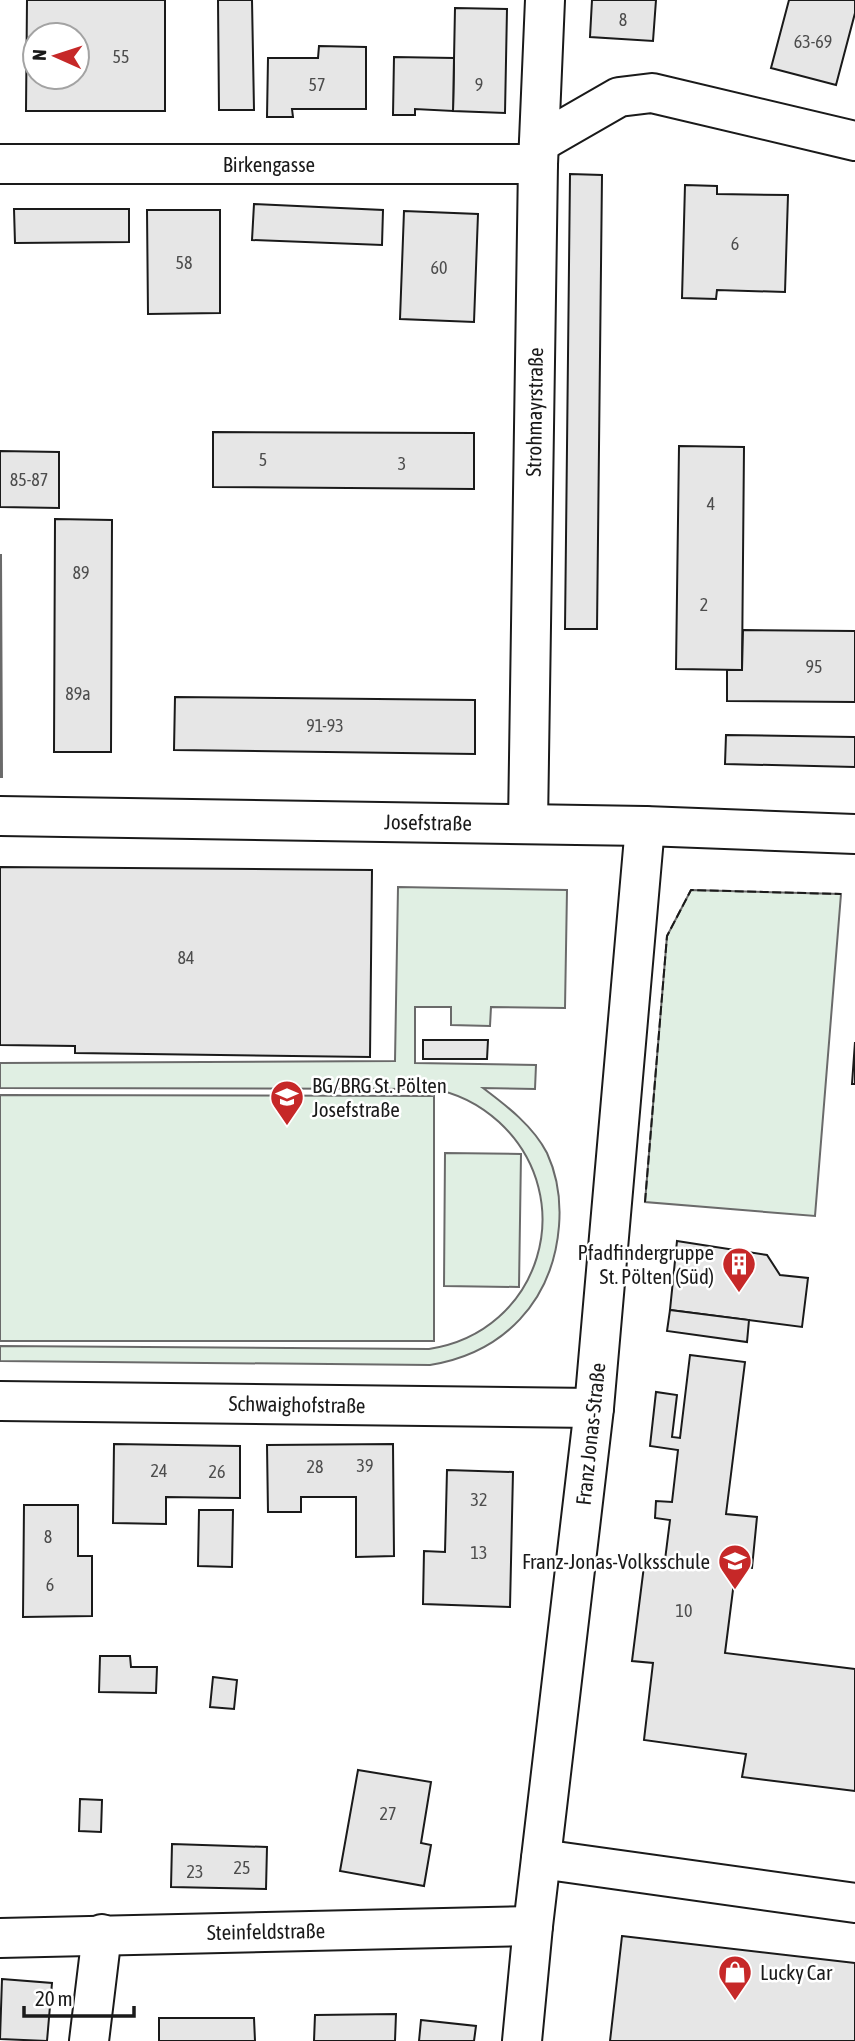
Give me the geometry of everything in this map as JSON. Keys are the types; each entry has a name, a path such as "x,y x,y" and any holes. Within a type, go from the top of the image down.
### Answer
{"street":[{"name":"Strohmayrstraße","path":"528,824 538,154 545,0"},
{"name":"Birkengasse","path":"0,164 538,154 619,97 652,93 855,141"},
{"name":"Josefstraße","path":"0,816 645,826 855,834"},
{"name":"Franz Jonas-Straße","path":"522,2041 594,1408 645,826"},
{"name":"Schwaighofstraße","path":"0,1401 594,1408"},
{"path":"541,1859 855,1903"},
{"name":"Steinfeldstraße","path":"0,1938 533,1926"},
{"path":"89,2041 103,1934"}],"green space":[{"path":"398,887 567,890 565,1008 491,1007 490,1026 451,1025 451,1007 415,1007 415,1063 536,1065 535,1089 483,1088 527,1125 541,1143 554,1171 558,1189 560,1217 555,1253 547,1278 520,1319 502,1336 481,1349 457,1359 430,1365 0,1361 0,1346 429,1349 468,1337 499,1317 522,1290 537,1258 542,1223 538,1187 524,1153 499,1122 476,1105 459,1097 433,1089 0,1088 0,1063 395,1061"},
{"path":"691,890 841,894 815,1216 645,1202 667,936"},
{"path":"0,1095 434,1096 434,1341 0,1341"},
{"path":"445,1153 521,1154 519,1287 444,1286"}],"shaded area":[{"path":"1,555 2,777 0,777"}],"building":[{"path":"27,0 165,0 165,111 26,111 26,91 91,91 91,21 27,21"},
{"path":"218,0 252,0 254,110 219,110"},
{"path":"592,0 656,0 653,41 590,37"},
{"path":"789,0 855,0 855,13 836,85 771,68"},
{"path":"455,8 507,9 505,113 453,111"},
{"path":"319,46 366,47 366,109 292,109 293,117 267,117 268,58 318,58"},
{"path":"394,57 454,58 453,111 415,109 415,115 393,115"},
{"path":"570,174 602,175 597,629 565,629"},
{"path":"685,185 717,186 717,194 788,195 785,292 717,290 716,299 682,298"},
{"path":"254,204 383,210 382,245 252,240"},
{"path":"14,209 129,209 129,242 15,243"},
{"path":"147,210 220,210 220,313 148,314"},
{"path":"404,211 478,214 474,322 400,319"},
{"path":"213,432 474,433 474,489 213,487"},
{"path":"679,446 744,447 742,670 676,669"},
{"path":"0,451 59,452 59,508 0,507"},
{"path":"55,519 112,520 111,752 54,752"},
{"path":"743,630 855,631 855,702 727,701 727,670 742,670"},
{"path":"175,697 475,700 475,754 174,750"},
{"path":"726,735 855,737 855,767 725,764"},
{"path":"0,867 372,870 370,1057 75,1053 75,1046 0,1045"},
{"path":"423,1040 488,1040 487,1059 423,1059"},
{"path":"855,1042 855,1084 852,1084"},
{"name":"Pfadfindergruppe St. Pölten (Süd)","path":"677,1241 767,1255 780,1275 808,1278 802,1327 670,1310"},
{"path":"670,1310 749,1320 747,1342 667,1331"},
{"name":"Franz-Jonas-Volksschule","path":"690,1355 745,1362 726,1514 757,1517 752,1568 736,1566 725,1653 855,1669 855,1791 742,1777 746,1754 644,1740 653,1663 632,1661 645,1558 665,1560 670,1520 655,1518 656,1501 672,1502 678,1450 650,1446 656,1392 677,1395 672,1437 680,1438"},
{"path":"114,1444 240,1446 240,1498 166,1497 166,1524 113,1523"},
{"path":"393,1444 394,1556 356,1557 356,1497 301,1497 301,1512 268,1512 267,1445"},
{"path":"447,1470 513,1472 510,1607 423,1604 424,1551 445,1552"},
{"path":"24,1505 78,1505 78,1556 92,1556 92,1616 23,1617"},
{"path":"199,1510 233,1510 232,1567 198,1566"},
{"path":"100,1656 130,1656 131,1667 157,1667 156,1693 99,1692"},
{"path":"213,1677 237,1680 234,1709 210,1707"},
{"path":"358,1770 431,1782 421,1843 431,1845 424,1886 340,1871"},
{"path":"80,1799 102,1800 101,1832 79,1831"},
{"path":"172,1844 267,1847 266,1889 171,1887"},
{"name":"Lucky Car","path":"622,1936 855,1963 855,2041 610,2041"},
{"path":"2,1979 52,1983 47,2041 0,2039"},
{"path":"396,2014 395,2041 314,2041 315,2015"},
{"path":"159,2018 254,2018 255,2041 159,2041"},
{"path":"421,2020 476,2026 474,2041 419,2041"}],"fence":[{"path":"645,1202 667,936 691,890 841,894"}],"place":[{"name":"BG/BRG St. Pölten Josefstraße","path":"287,1127"},
{"name":"Pfadfindergruppe St. Pölten (Süd)","path":"739,1294"},
{"name":"Franz-Jonas-Volksschule","path":"735,1591"},
{"name":"Lucky Car","path":"735,2002"}]}
